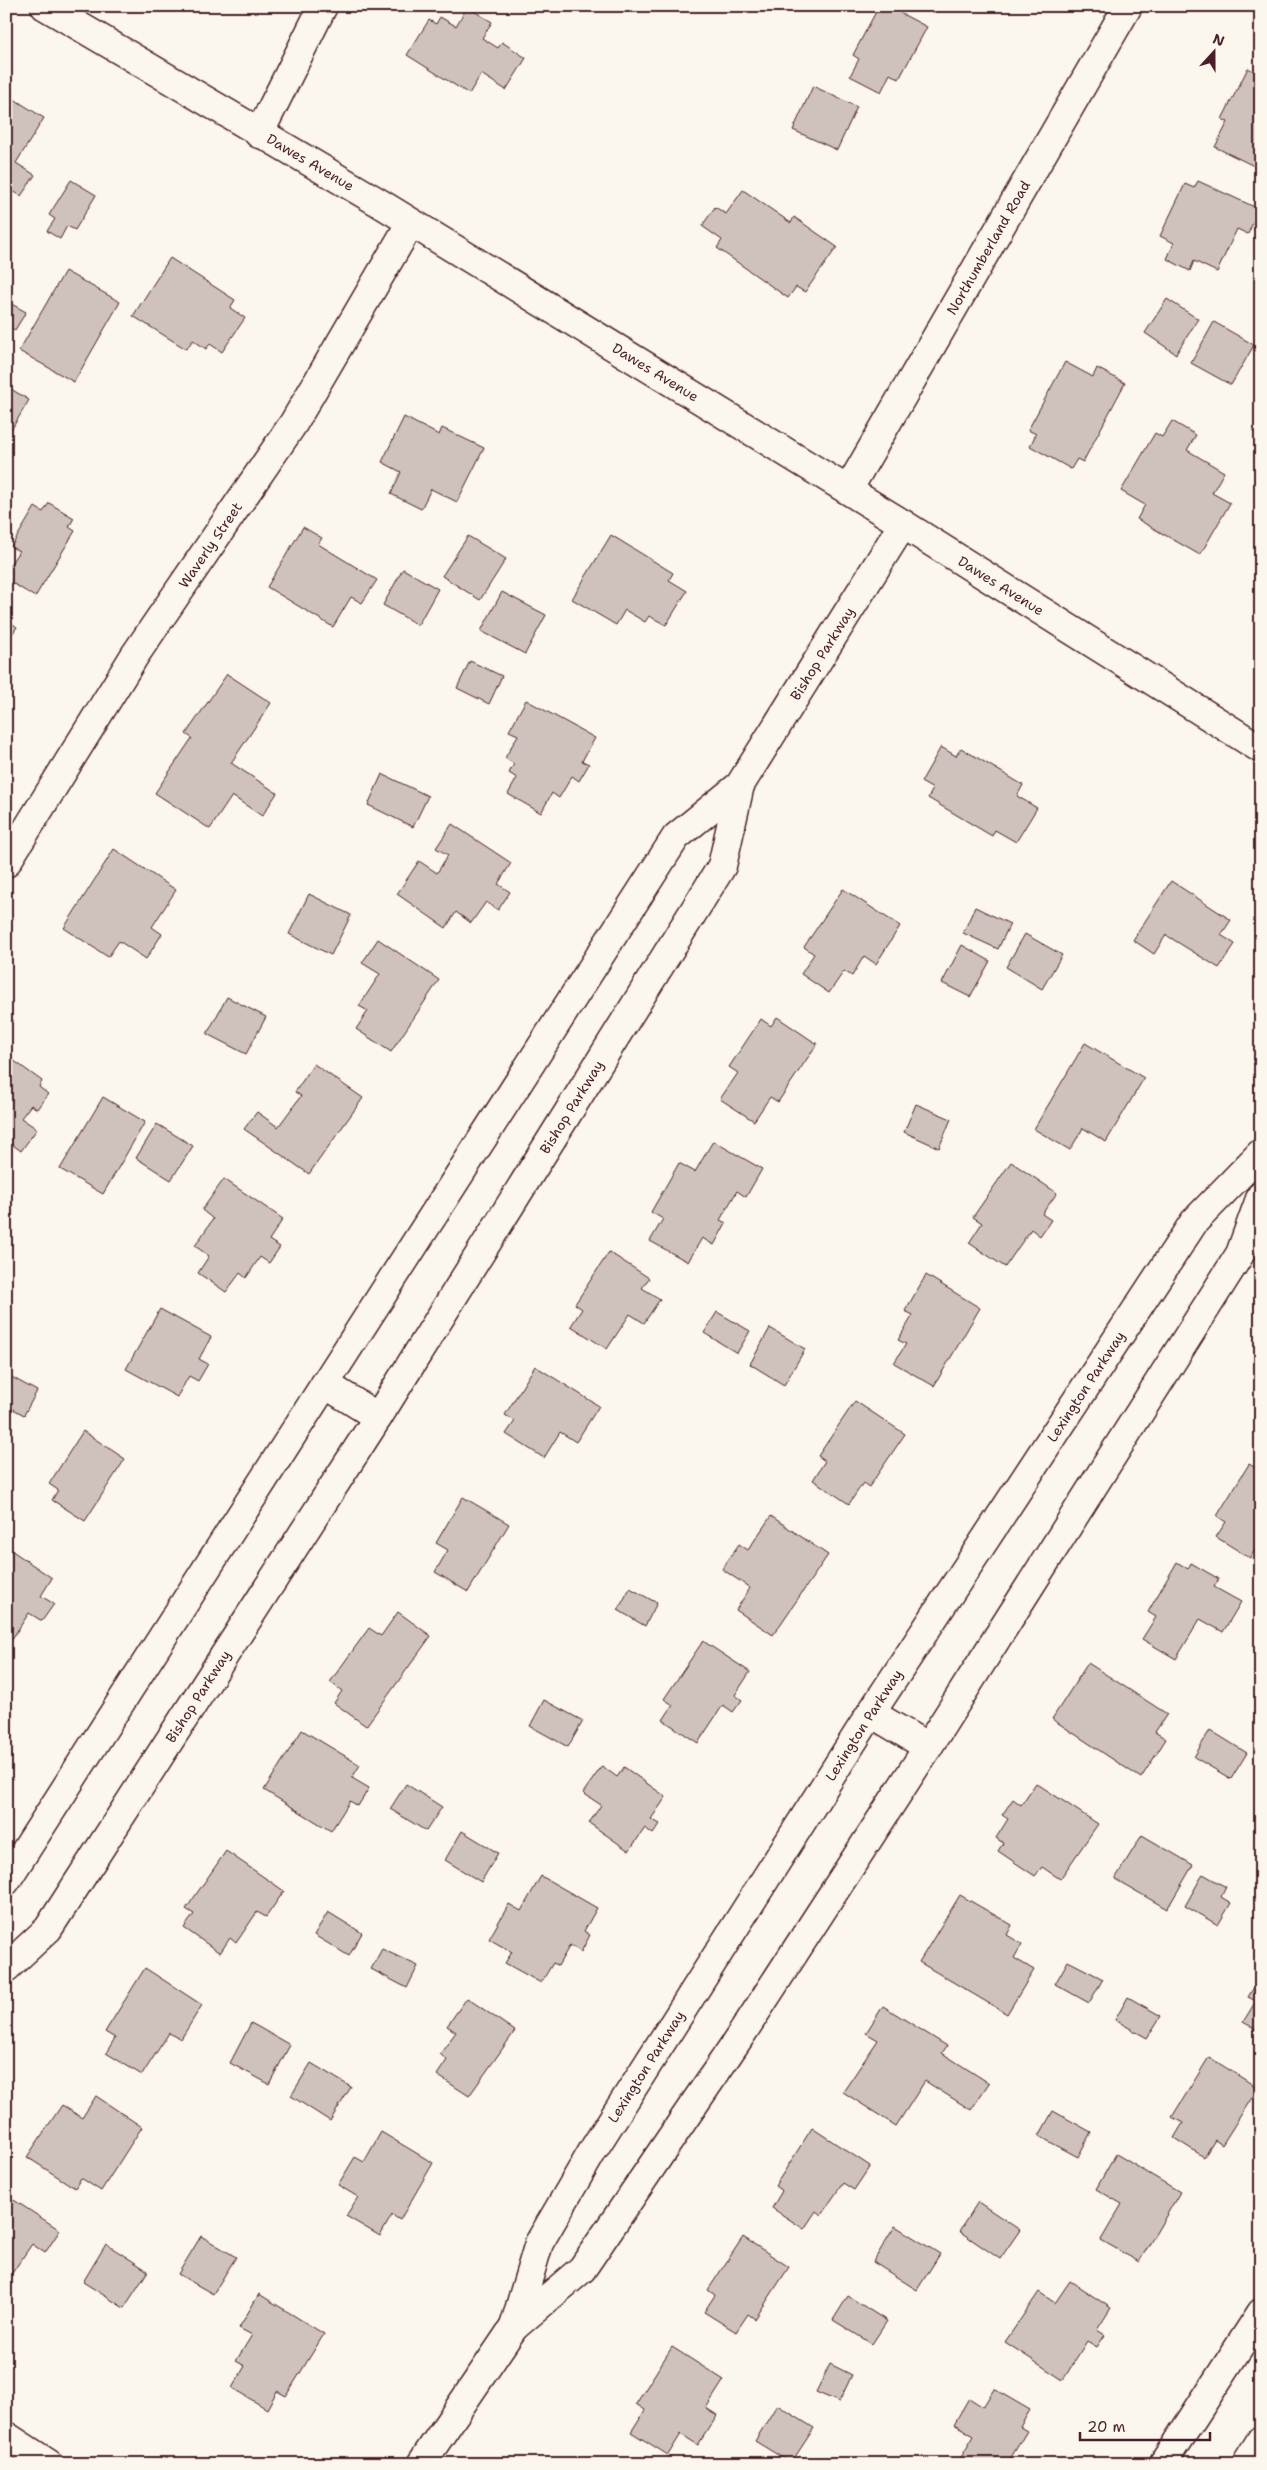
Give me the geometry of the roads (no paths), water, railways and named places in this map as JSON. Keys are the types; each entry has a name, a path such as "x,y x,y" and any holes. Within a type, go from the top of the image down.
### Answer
{"street":[{"name":"Dawes Avenue","path":"46,6 259,134 378,202 410,224 904,524 1261,749"},
{"path":"259,134 323,6"},
{"name":"Northumberland Road","path":"848,490 1128,6"},
{"name":"Waverly Street","path":"6,863 135,655 293,424 410,224"},
{"name":"Bishop Parkway","path":"6,1881 676,837 740,785 904,524"},
{"name":"Bishop Parkway","path":"6,1968 48,1929 378,1417 722,866 740,785"},
{"name":"Lexington Parkway","path":"514,2327 539,2243 594,2147 871,1713 1194,1222 1261,1153"},
{"name":"Lexington Parkway","path":"421,2464 514,2327 582,2269 739,2038 928,1747 1240,1254 1261,1196"},
{"path":"325,1384 378,1417"},
{"path":"871,1713 928,1747"},
{"path":"1163,2464 1261,2313"},
{"path":"6,2436 49,2464"},
{"path":"1246,2464 1261,2440"}]}
